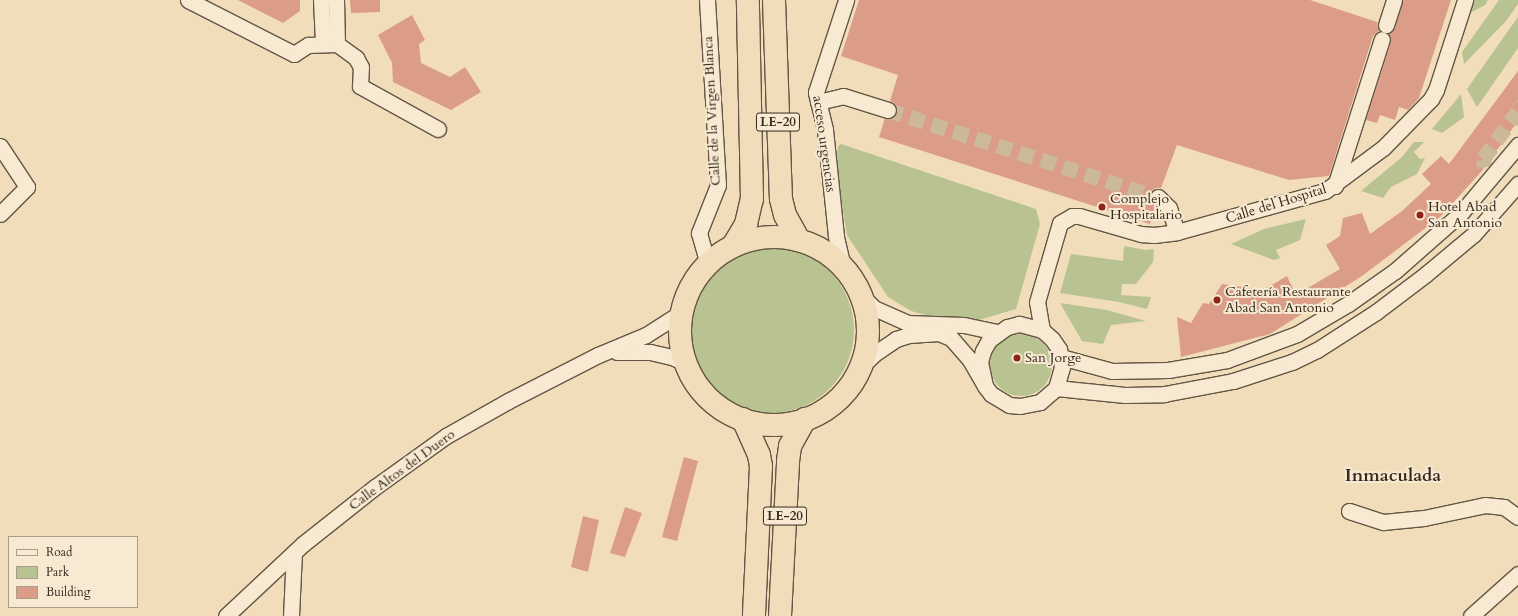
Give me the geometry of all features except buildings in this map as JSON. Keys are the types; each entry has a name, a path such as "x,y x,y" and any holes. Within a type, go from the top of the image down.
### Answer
{"highway":[{"name":"LE-20","path":"733,246 746,224 752,198 748,0"},
{"name":"LE-20","path":"774,0 781,199 785,215 799,240"},
{"name":"LE-20","path":"765,237 799,240 823,250 843,267 861,295 868,331 860,368 846,391 826,409 805,419 774,425 743,419 711,400 694,380 687,364 681,341 682,312 696,278 708,265 733,246 765,237"},
{"name":"LE-20","path":"743,419 759,455 761,466 754,616"},
{"name":"LE-20","path":"780,616 788,461 790,446 805,419"}],"street":[{"path":"188,0 294,54 308,45 330,44 356,58 361,67 360,86 438,129"},
{"path":"321,0 330,44"},
{"path":"330,44 336,0"},
{"name":"Calle de la Virgen Blanca","path":"707,0 718,185 699,233 708,265"},
{"name":"acceso urgencias","path":"843,267 836,236 825,129 816,92 846,0"},
{"path":"1386,25 1394,0"},
{"name":"Calle del Hospital","path":"1042,330 1038,302 1057,230 1066,219 1079,216 1141,234 1177,232 1325,191 1335,186 1383,148 1431,98 1465,0"},
{"path":"1335,186 1382,39"},
{"path":"818,102 843,96 888,110"},
{"path":"1062,358 1112,371 1168,370 1227,360 1270,346 1297,334 1348,304 1395,271 1461,213 1488,173 1518,145"},
{"path":"0,146 27,187 0,214"},
{"path":"1056,388 1125,395 1164,394 1227,383 1292,362 1317,350 1376,312 1426,274 1474,234 1518,184"},
{"path":"1158,197 1169,208 1177,232"},
{"path":"860,368 896,339 909,335 939,334 952,338 970,360 985,386 1000,400 1020,406 1040,402 1056,388 1061,375 1062,358 1052,338 1042,330 1019,324 997,332 964,325 907,323 874,308 861,295"},
{"name":"Calle del Hospital","path":"1019,324 1038,302"},
{"name":"Calle Altos del Duero","path":"226,616 294,553 375,487 446,436 508,401 598,355 646,335 682,312"},
{"path":"985,386 980,362 983,351 997,332"},
{"name":"Calle Altos del Duero","path":"598,355 628,350 650,352 672,357 687,364"},
{"path":"1349,511 1383,522 1424,518 1485,505 1504,507 1518,517"},
{"path":"291,616 294,553"},
{"path":"1471,616 1518,574"}],"green space":[{"path":"1475,0 1488,0 1485,5 1470,13"},
{"path":"1499,0 1518,0 1518,4 1506,21 1464,64 1462,52"},
{"path":"1518,17 1518,48 1477,107 1467,89"},
{"path":"1461,94 1464,117 1442,133 1432,129"},
{"path":"1414,142 1424,142 1414,152 1420,159 1425,158 1417,174 1391,187 1383,198 1361,191 1402,157"},
{"path":"841,144 1036,209 1040,224 1016,309 979,320 926,315 911,311 888,297 847,235 836,166 838,146"},
{"path":"1306,219 1300,240 1276,250 1280,258 1274,260 1231,244 1264,229"},
{"path":"1124,246 1146,250 1154,249 1153,262 1136,284 1122,284 1121,295 1151,297 1147,309 1119,302 1060,293 1071,254 1123,261"},
{"path":"763,247 779,247 803,253 830,271 848,298 853,314 853,346 848,362 830,389 817,399 795,410 779,413 763,413 739,407 718,394 707,383 694,362 691,354 688,338 688,322 694,298 707,277 718,266 739,253 747,250"},
{"path":"1060,303 1107,310 1146,321 1111,325 1103,344 1082,341"},
{"path":"1015,334 1027,334 1043,343 1050,353 1052,365 1050,377 1043,387 1027,396 1015,396 1004,391 995,382 990,371 990,359 995,348 1004,339"}],"tunnel":[{"path":"888,110 1158,197"},
{"path":"1485,167 1483,159 1518,111"}],"place":[{"name":"Complejo Hospitalario","path":"1102,207"},
{"name":"Hotel Abad San Antonio","path":"1420,215"},
{"name":"Cafetería Restaurante Abad San Antonio","path":"1217,300"},
{"name":"San Jorge","path":"1017,358"}],"district":[{"name":"Inmaculada","path":"1393,476"}]}
